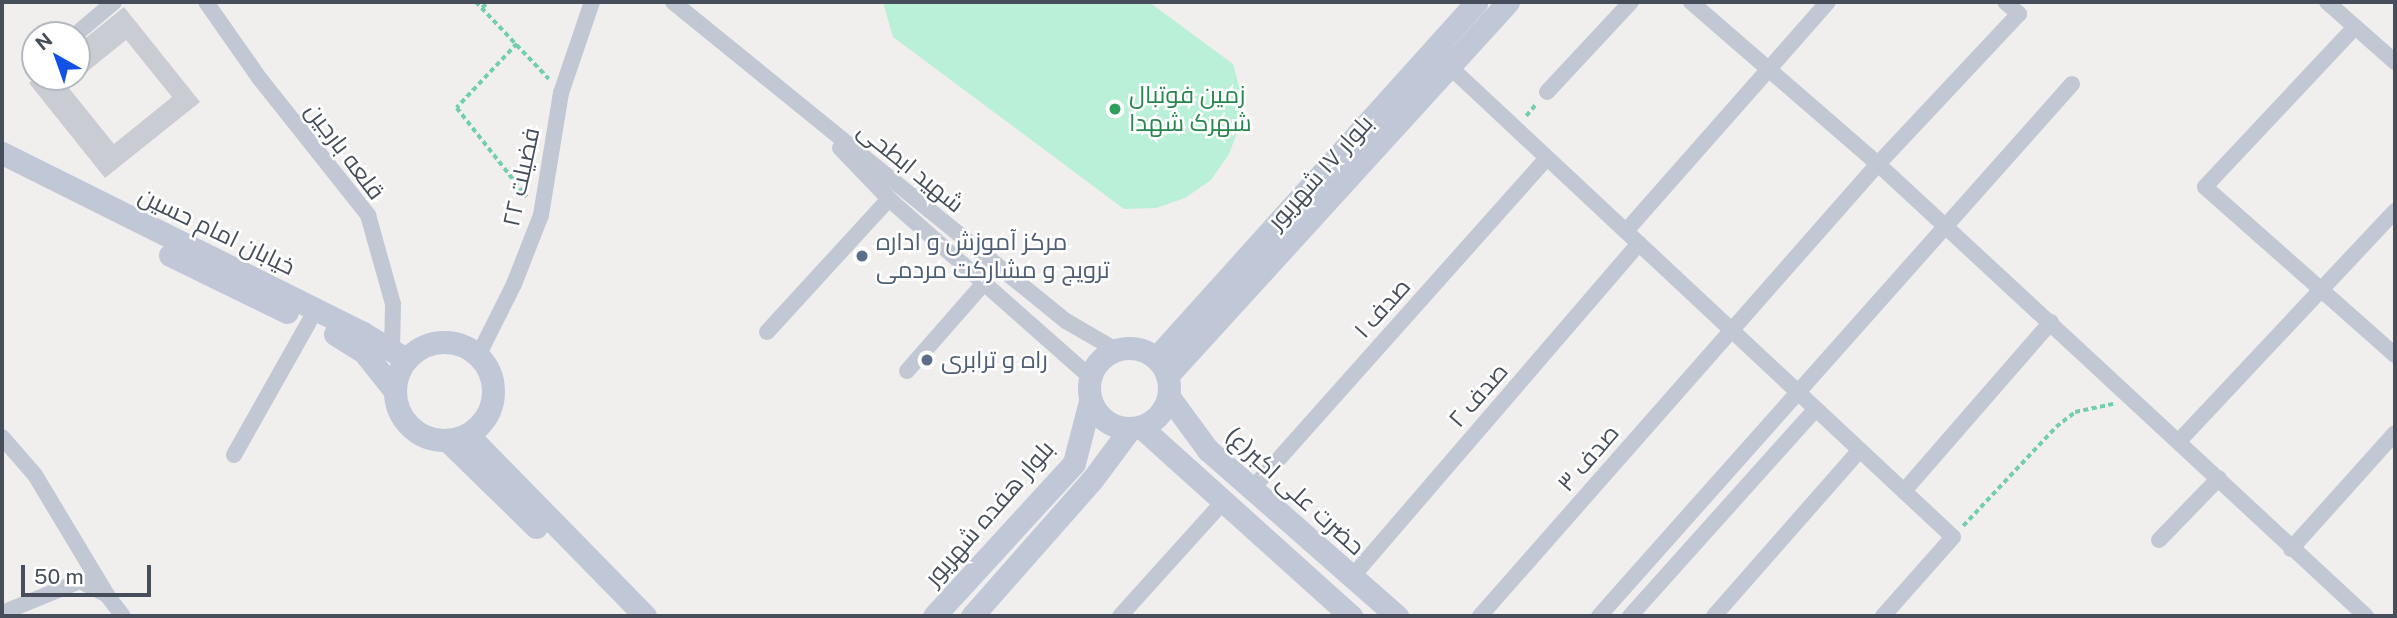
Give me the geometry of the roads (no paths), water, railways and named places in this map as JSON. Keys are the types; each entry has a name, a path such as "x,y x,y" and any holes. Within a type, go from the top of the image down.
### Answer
{"street":[{"path":"91,21 114,2"},
{"name":"قلعه بارجین","path":"206,2 260,79 368,215 393,304 399,354"},
{"name":"فضیلت ۲۲","path":"478,356 514,284 541,215 561,93 592,2"},
{"name":"شهید ابطحی","path":"673,2 1066,321 1116,349"},
{"name":"بلوار ۱۷ شهریور","path":"1164,377 1477,2"},
{"name":"بلوار ۱۷ شهریور","path":"1164,377 1508,2"},
{"path":"1548,92 1631,2"},
{"path":"1692,2 1944,224 2366,616"},
{"path":"1626,231 1828,2"},
{"name":"صدف ۳","path":"1480,616 1878,164 2019,14 2005,2"},
{"path":"2327,2 2395,62"},
{"path":"2355,27 2205,187 2395,355"},
{"path":"1450,67 1953,537 1891,613"},
{"path":"1599,616 1800,394 1944,224 2072,84"},
{"name":"شهید ابطحی","path":"814,117 889,199 1090,377"},
{"name":"خیابان امام حسین","path":"2,153 399,354"},
{"name":"صدف ۱","path":"1252,489 1547,158"},
{"name":"خیابان امام حسین","path":"2,171 309,322 364,352 394,390"},
{"path":"767,332 889,199"},
{"path":"2179,441 2395,211"},
{"name":"صدف ۲","path":"1352,577 1639,243"},
{"path":"907,371 984,283"},
{"path":"234,455 309,322"},
{"path":"1904,491 2051,322"},
{"path":"442,342 461,345 478,356 490,375 493,398 485,419 458,438 428,438 410,428 398,411 394,390 399,354 442,342"},
{"path":"977,614 1136,428 1159,415 1164,377 1137,348 1116,349 1098,361 1090,377 1090,401 1099,416 1113,426 1136,428 1351,616"},
{"name":"حضرت علی اکبر(ع)","path":"1164,377 1208,450 1397,616"},
{"name":"بلوار هفده شهریور","path":"934,616 1074,463 1090,401"},
{"path":"1630,616 1816,409"},
{"path":"2291,549 2395,433"},
{"path":"2,437 35,475 107,595 123,616"},
{"path":"458,438 625,616"},
{"path":"458,438 645,616"},
{"path":"1714,616 1860,450"},
{"path":"2159,540 2219,478"},
{"path":"1120,616 1223,502"},
{"path":"1258,533 1277,511"},
{"path":"2,613 80,581 107,595"}],"place":[{"name":"زمین فوتبال شهرک شهدا","path":"1115,109"},
{"name":"مرکز آموزش و اداره ترویج و مشارکت مردمی","path":"862,256"},
{"name":"راه و ترابری","path":"927,360"}]}
